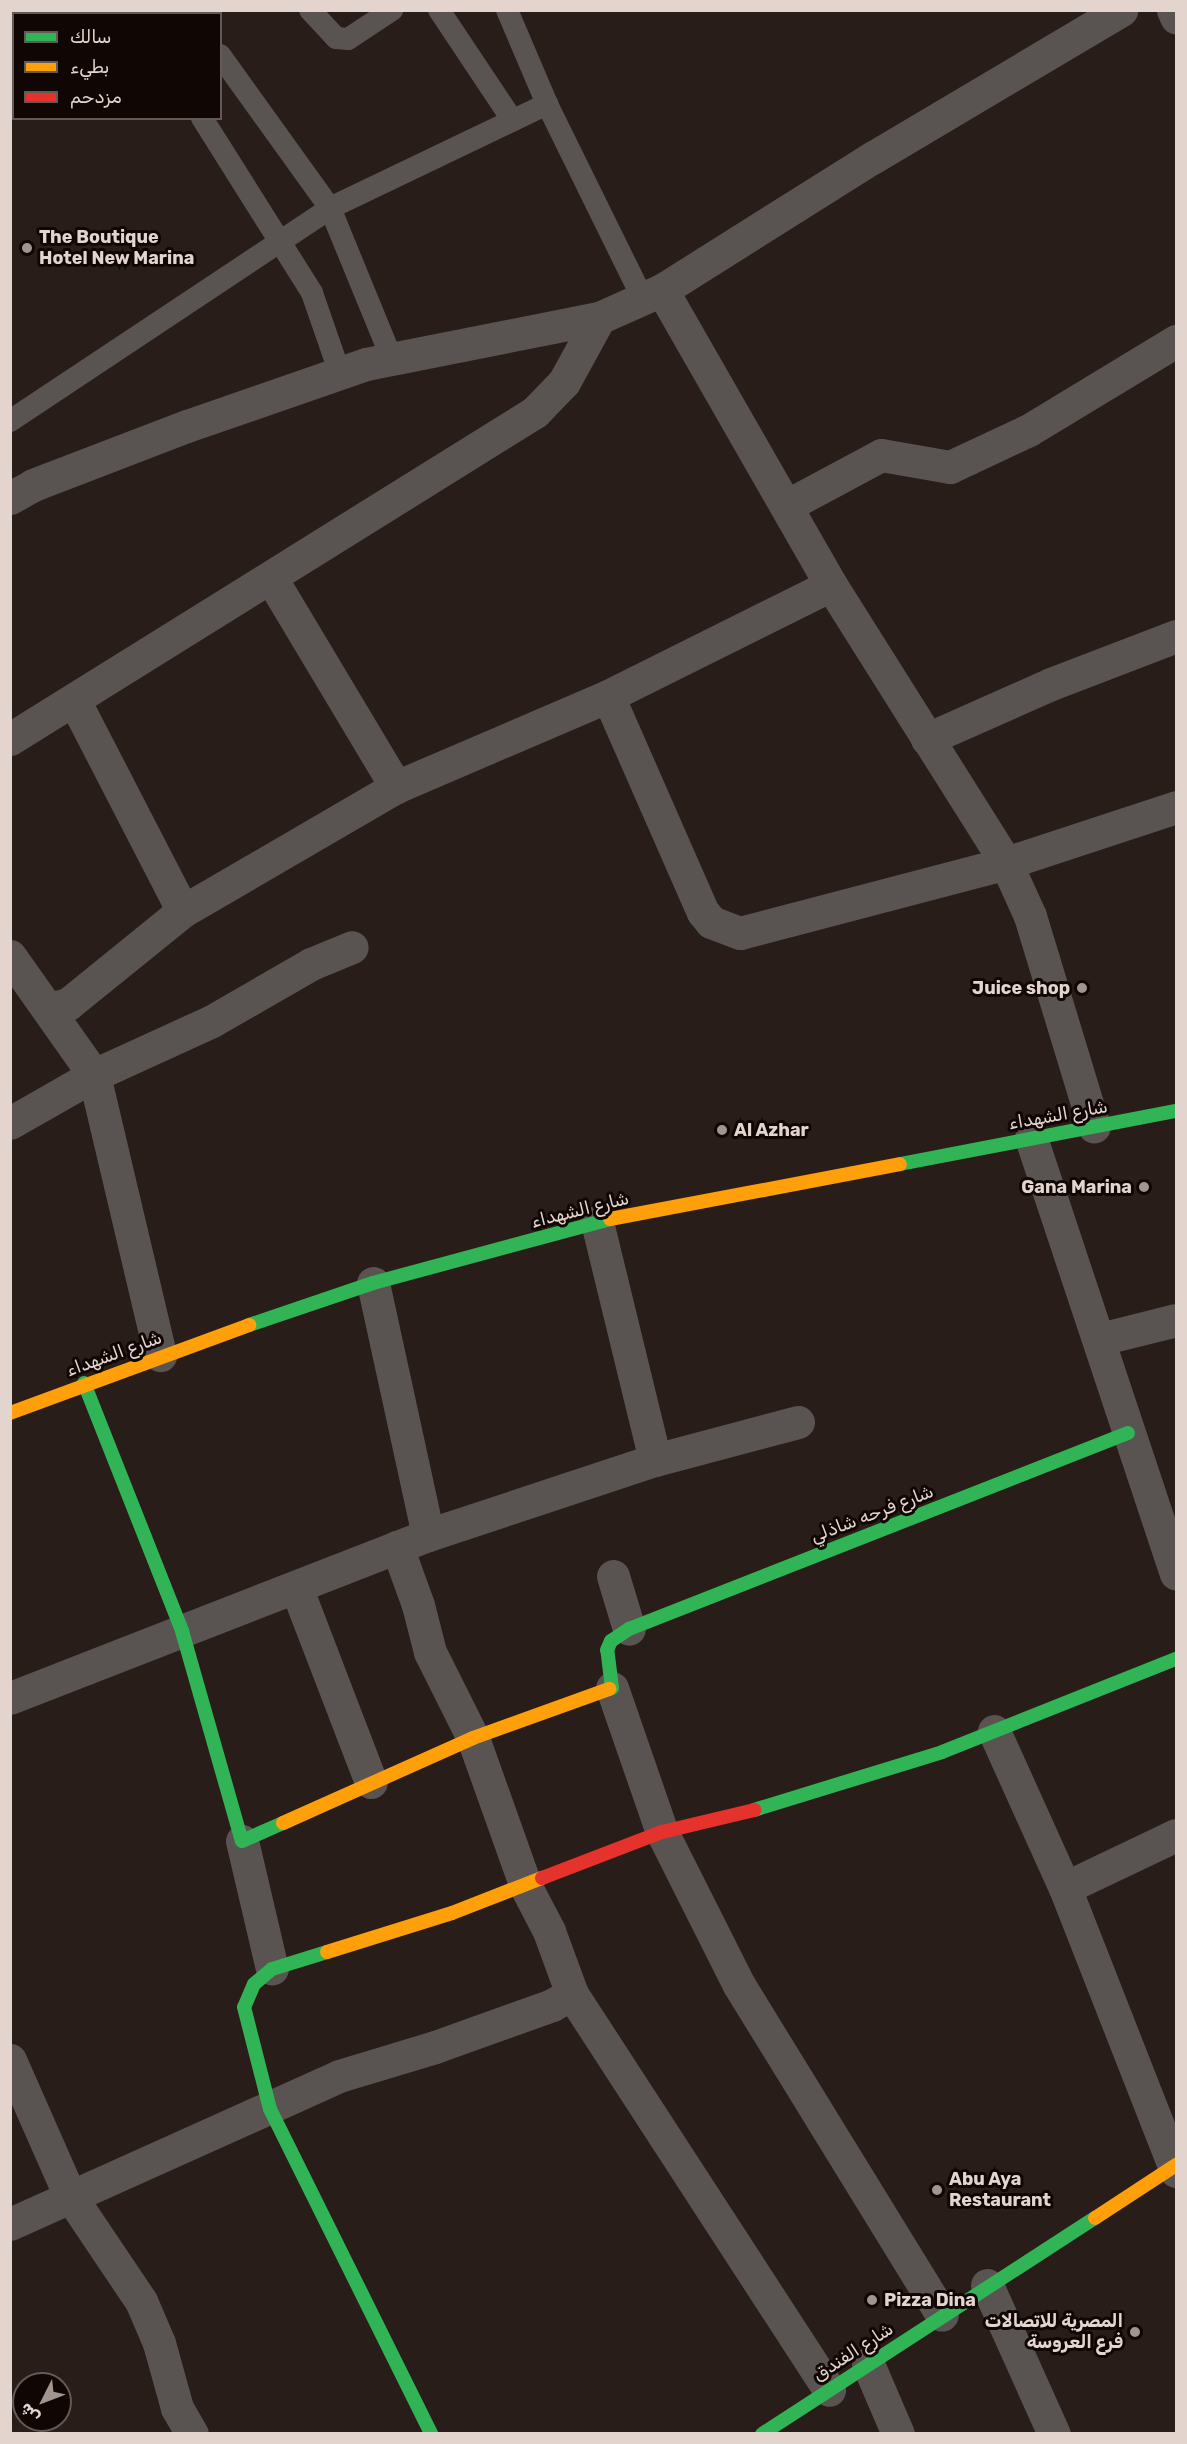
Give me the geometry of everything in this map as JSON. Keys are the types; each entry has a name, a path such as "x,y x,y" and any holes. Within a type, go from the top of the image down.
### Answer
{"street":[{"path":"10,498 33,485 187,426 340,374 392,359 599,318 653,294 882,152 1121,10"},
{"path":"1173,10 1176,17"},
{"path":"653,294 786,506 831,585 1006,863 1030,916 1094,1127"},
{"path":"10,739 535,412 564,382 599,318"},
{"path":"786,506 881,455 950,467 1029,430 1176,341"},
{"path":"271,578 396,787"},
{"path":"49,1009 68,1004 183,911 396,787 608,696 831,585"},
{"path":"927,739 1051,684 1176,636"},
{"path":"608,696 703,912 723,928 740,933 1006,863 1176,807"},
{"path":"74,700 183,911"},
{"path":"10,1123 94,1075 212,1021 311,964 352,947"},
{"path":"10,956 94,1075 160,1355"},
{"name":"شارع الشهداء","path":"10,1413 160,1355 373,1283 597,1222 1176,1111"},
{"path":"1031,1138 1100,1339 1128,1433 1176,1574"},
{"path":"597,1222 655,1460"},
{"path":"373,1283 428,1535"},
{"path":"1100,1339 1176,1320"},
{"path":"84,1383 182,1631 242,1841 272,1969"},
{"path":"10,1698 428,1535 655,1460 798,1422"},
{"name":"شارع فرحه شاذلي","path":"629,1629 1128,1433"},
{"path":"397,1547 418,1605 430,1652 473,1738 526,1887 549,1931 572,1994 829,2390"},
{"path":"613,1576 629,1629 611,1641 607,1650 612,1688 662,1832 740,1985 942,2315"},
{"path":"296,1587 371,1782"},
{"path":"431,2433 270,2109 244,2007 254,1984 272,1969 526,1887 662,1832 811,1793 994,1731 1176,1659"},
{"path":"242,1841 473,1738 612,1688"},
{"path":"994,1731 1065,1888 1176,2167"},
{"path":"1065,1888 1176,1835"},
{"path":"10,2224 69,2194 270,2109 339,2076 435,2047 552,2006 572,1994"},
{"path":"10,2060 69,2194 141,2301 159,2343 177,2408 192,2433"},
{"name":"شارع الفندق","path":"762,2433 987,2285 1176,2167"},
{"path":"987,2285 1054,2433"},
{"path":"868,2364 898,2433"}],"lane":[{"path":"310,10 336,38 348,39 392,10"},
{"path":"439,10 513,121"},
{"path":"507,10 547,105 653,294"},
{"path":"222,57 330,208 392,359"},
{"path":"10,421 330,208 547,105"},
{"path":"203,120 312,293 340,374"}],"traffic: fast":[{"path":"900,1164 1176,1111"},
{"path":"249,1325 373,1283 610,1219"},
{"path":"84,1383 182,1631 242,1841 283,1823"},
{"path":"609,1689 612,1688 607,1650 611,1641 629,1629 1128,1433"},
{"path":"754,1810 942,1752 1176,1659"},
{"path":"327,1952 272,1969 254,1984 244,2007 270,2109 431,2434"},
{"path":"762,2434 1095,2218"}],"traffic: slow":[{"path":"610,1219 900,1164"},
{"path":"10,1413 249,1325"},
{"path":"283,1823 473,1738 609,1689"},
{"path":"327,1952 452,1913 542,1878"},
{"path":"1095,2218 1176,2165"}],"traffic: jam":[{"path":"542,1878 662,1832 754,1810"}],"place":[{"name":"The Boutique Hotel New Marina","path":"27,248"},
{"name":"Juice shop","path":"1082,988"},
{"name":"Al Azhar","path":"722,1130"},
{"name":"Gana Marina","path":"1144,1187"},
{"name":"Abu Aya Restaurant","path":"937,2190"},
{"name":"Pizza Dina","path":"872,2300"},
{"name":"المصرية للاتصالات فرع العروسة","path":"1135,2332"}]}
